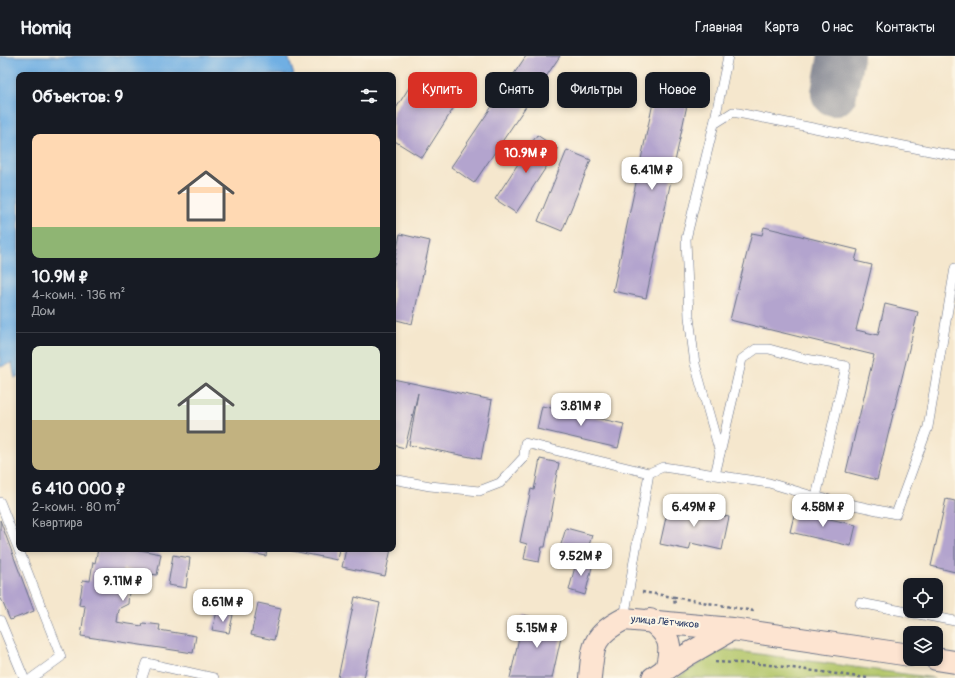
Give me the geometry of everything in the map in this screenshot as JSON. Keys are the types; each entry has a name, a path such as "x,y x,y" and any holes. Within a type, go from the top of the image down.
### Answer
{"main road":[{"name":"улица Лётчиков","path":"593,671 597,639 608,627 624,619 650,620 732,629 903,654"},
{"path":"650,620 663,631 669,642 670,655 660,673"},
{"name":"улица Лётчиков","path":"660,673 732,629"},
{"path":"943,660 955,662"}],"lane":[{"path":"720,455 695,364 688,317 686,240 714,124 728,56"},
{"path":"714,124 733,112 955,156"},
{"path":"396,480 430,486 479,491 500,483 524,457 525,443 649,473 663,467 769,483 816,496 896,514 928,427 955,268"},
{"path":"716,475 742,359 756,349 769,349 806,359 846,366 816,496"},
{"path":"624,619 649,473"},
{"path":"0,502 16,543"},
{"path":"19,552 60,657 32,678"},
{"path":"860,604 955,621"},
{"path":"0,620 24,678"},
{"path":"142,678 147,663 214,678"}],"path":[{"path":"708,663 722,662 762,664 868,678"}],"green space":[{"path":"722,649 934,678 677,678"}],"water":[{"path":"0,56 288,56 293,72 16,72 16,378 12,363 0,367"}],"building":[{"path":"526,56 560,56 549,72 515,72"},
{"path":"408,89 408,108 454,108 422,158 396,142 396,108"},
{"path":"491,108 525,108 474,183 451,167"},
{"path":"652,108 686,108 646,298 613,291"},
{"path":"537,135 558,149 516,213 495,199"},
{"path":"567,150 591,160 562,231 538,221"},
{"path":"764,227 858,250 855,261 872,265 856,330 878,335 885,304 918,312 877,480 846,472 874,355 730,320 752,233 762,235"},
{"path":"400,234 430,241 412,324 396,320 396,253"},
{"path":"396,380 492,400 481,459 409,445 418,393 405,448 396,446"},
{"path":"542,406 624,424 618,448 537,429"},
{"path":"540,459 559,463 545,547 542,547 539,562 524,559 527,544 520,542 531,489 534,490"},
{"path":"946,499 955,501 955,572 931,566"},
{"path":"669,504 729,517 722,550 691,543 689,550 660,544"},
{"path":"795,511 856,525 851,546 790,532"},
{"path":"0,520 34,611 10,620 0,596"},
{"path":"566,528 592,535 585,559 559,551"},
{"path":"97,552 151,552 161,554 157,575 123,569 121,586 129,591 128,604 118,609 116,622 142,626 143,623 160,625 159,630 196,636 193,653 81,636 85,606 79,605 83,580 90,581 93,562 95,563"},
{"path":"247,552 267,552 266,556"},
{"path":"298,552 338,552 337,560"},
{"path":"345,552 390,552 385,576 342,567"},
{"path":"173,555 190,558 186,588 168,585"},
{"path":"577,559 593,563 585,595 569,590"},
{"path":"355,597 380,603 364,678 338,678"},
{"path":"258,603 281,608 274,640 251,635"},
{"path":"217,612 233,615 229,633 212,630"},
{"path":"524,615 564,624 552,678 510,678"}],"taxiway":[{"path":"834,93 841,56"}]}
